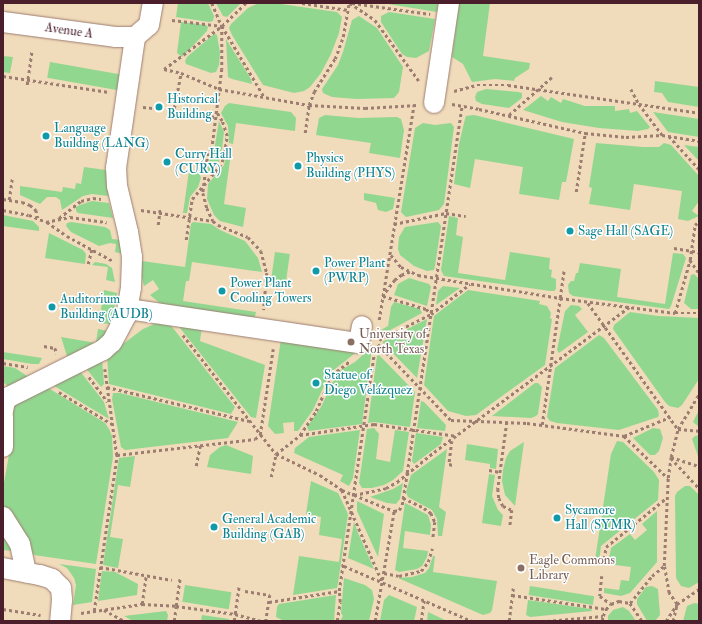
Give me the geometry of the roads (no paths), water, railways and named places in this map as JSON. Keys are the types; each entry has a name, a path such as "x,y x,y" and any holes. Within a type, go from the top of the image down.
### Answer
{"street":[{"path":"3,447 3,417 5,401 9,397 103,350 112,342 120,329 128,309 132,258 124,211 117,186 116,168 135,38 150,25 153,3"},
{"path":"434,103 448,10"},
{"name":"Avenue A","path":"3,22 114,37 135,38"},
{"path":"128,309 359,343 372,329"},
{"path":"3,517 20,544 26,572"},
{"path":"3,568 52,579 61,588 62,600 60,621"}],"place":[{"name":"Historical Building","path":"159,107"},
{"name":"Language Building (LANG)","path":"46,136"},
{"name":"Curry Hall (CURY)","path":"167,162"},
{"name":"Physics Building (PHYS)","path":"298,166"},
{"name":"Sage Hall (SAGE)","path":"570,231"},
{"name":"Power Plant (PWRP)","path":"316,271"},
{"name":"Power Plant Cooling Towers","path":"222,291"},
{"name":"Auditorium Building (AUDB)","path":"52,307"},
{"name":"University of North Texas","path":"351,342"},
{"name":"Statue of Diego Velázquez","path":"316,383"},
{"name":"Sycamore Hall (SYMR)","path":"557,518"},
{"name":"General Academic Building (GAB)","path":"214,527"},
{"name":"Eagle Commons Library","path":"521,568"}]}
